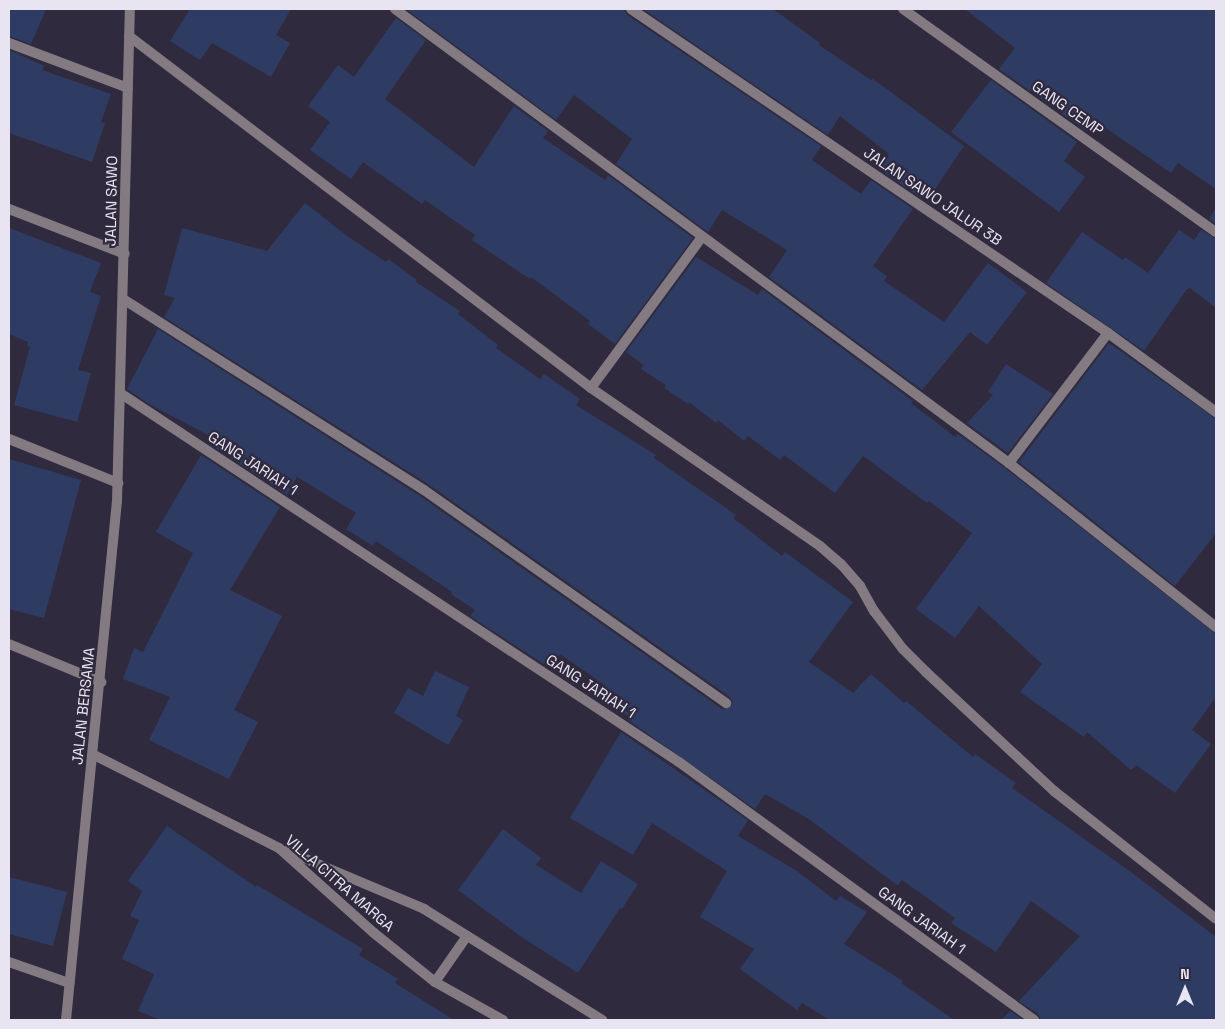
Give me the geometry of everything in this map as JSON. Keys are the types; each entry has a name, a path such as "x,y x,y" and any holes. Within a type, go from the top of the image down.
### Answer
{"street":[{"name":"JALAN SAWO","path":"120,393 130,9"},
{"path":"395,9 1009,464 1216,627"},
{"name":"JALAN SAWO JALUR 3B","path":"631,9 1108,333 1216,412"},
{"name":"GANG CEMP","path":"902,9 1216,232"},
{"path":"129,36 591,388 820,546 841,564 854,579 874,611 903,649 926,672 1054,791 1216,920"},
{"path":"9,43 128,88"},
{"path":"9,210 125,254"},
{"path":"591,388 702,236"},
{"path":"123,299 424,490 726,703"},
{"path":"1009,464 1108,333"},
{"name":"JALAN BERSAMA","path":"66,1020 101,682 118,483 120,393"},
{"name":"GANG JARIAH 1","path":"120,393 679,762 1034,1020"},
{"path":"9,439 118,483"},
{"path":"9,644 101,682"},
{"name":"VILLA CITRA MARGA","path":"94,755 279,848 374,933 435,982 503,1020"},
{"path":"279,848 424,909 602,1020"},
{"path":"435,982 467,936"},
{"path":"9,962 69,984"}],"building":[{"path":"9,9 46,9 31,44 9,36"},
{"path":"190,9 291,9 276,35 290,43 271,77 212,43 200,60 170,41"},
{"path":"406,9 624,9 627,15 821,146 812,160 861,194 871,180 913,209 873,266 887,276 884,281 944,322 988,263 1027,292 987,345 970,332 922,390 769,277 787,250 722,210 708,232 616,164 632,139 574,95 556,120"},
{"path":"643,9 773,9 820,43 819,45 871,80 873,79 964,146 931,195 925,191 921,198 879,169 889,154 840,116 828,135"},
{"path":"965,9 1216,9 1216,189 1178,163 1171,173 1093,119 1085,130 999,69 1015,48"},
{"path":"396,18 426,40 385,99 474,167 514,106 548,131 543,138 605,180 608,175 693,238 615,344 588,324 590,321 531,277 530,279 472,240 475,235 425,200 422,204 363,162 351,179 310,150 330,122 308,106 338,65 354,77"},
{"path":"9,50 44,66 42,70 111,94 101,122 105,123 92,162 9,133"},
{"path":"991,80 1077,142 1064,161 1085,177 1059,212 951,132"},
{"path":"305,203 346,235 386,262 388,259 417,280 416,282 460,311 458,314 498,345 496,348 540,379 544,374 580,399 576,405 656,455 654,458 736,515 733,518 782,556 785,552 853,602 809,662 853,693 871,674 904,703 906,701 973,757 975,754 1016,783 1012,788 1131,872 1216,937 1216,1020 1041,1020 1038,1014 1019,1001 1080,936 1031,901 996,952 951,923 955,918 902,880 898,885 890,880 809,819 765,794 755,809 628,720 630,717 599,697 606,686 560,654 550,668 470,616 475,610 451,594 452,592 376,541 373,546 346,529 356,513 297,477 287,495 208,443 212,437 149,404 127,389 158,329 420,496 722,709 731,707 733,703 730,697 428,484 164,317 175,298 164,295 182,228 267,251"},
{"path":"1216,208 1216,224 1209,219"},
{"path":"9,228 101,263 90,292 101,296 78,370 91,373 77,422 14,405 30,347 27,346 28,342 9,334"},
{"path":"1179,230 1194,240 1201,230 1216,239 1216,308 1190,288 1187,289 1144,351 1046,283 1082,232 1123,260 1125,257 1148,273"},
{"path":"696,257 758,295 762,289 913,401 911,403 955,437 958,434 1005,468 1216,634 1216,697 1192,730 1211,744 1175,793 1136,765 1131,770 1087,732 1084,737 1020,692 1042,664 979,606 955,638 916,609 972,533 863,456 835,493 784,455 780,460 748,436 744,441 718,420 716,423 689,402 688,404 664,388 666,385 641,369 643,365 626,352"},
{"path":"1109,343 1216,419 1216,533 1175,586 1019,462"},
{"path":"1006,364 1053,394 1008,453 967,423 993,395 988,392"},
{"path":"201,455 280,507 230,590 282,616 234,710 258,722 229,779 149,740 170,697 123,679 134,648 143,652 193,553 156,532"},
{"path":"9,459 81,480 44,618 9,609"},
{"path":"435,671 469,687 456,716 463,720 448,745 394,713 408,688 423,696"},
{"path":"621,732 748,820 738,836 797,871 836,901 840,896 867,912 844,944 903,981 901,983 954,1020 830,1020 802,1003 797,1010 740,969 754,949 700,917 727,871 652,823 633,855 570,818"},
{"path":"167,826 256,887 257,885 363,949 359,955 398,979 395,983 454,1020 161,1020 138,1011 154,974 122,959 139,920 130,916 142,891 128,881"},
{"path":"503,829 541,858 536,865 581,893 601,861 638,884 622,909 620,908 578,973 520,936 458,890"},
{"path":"9,877 67,892 53,946 9,934"},
{"path":"1010,1011 1023,1020 1001,1020"}]}
